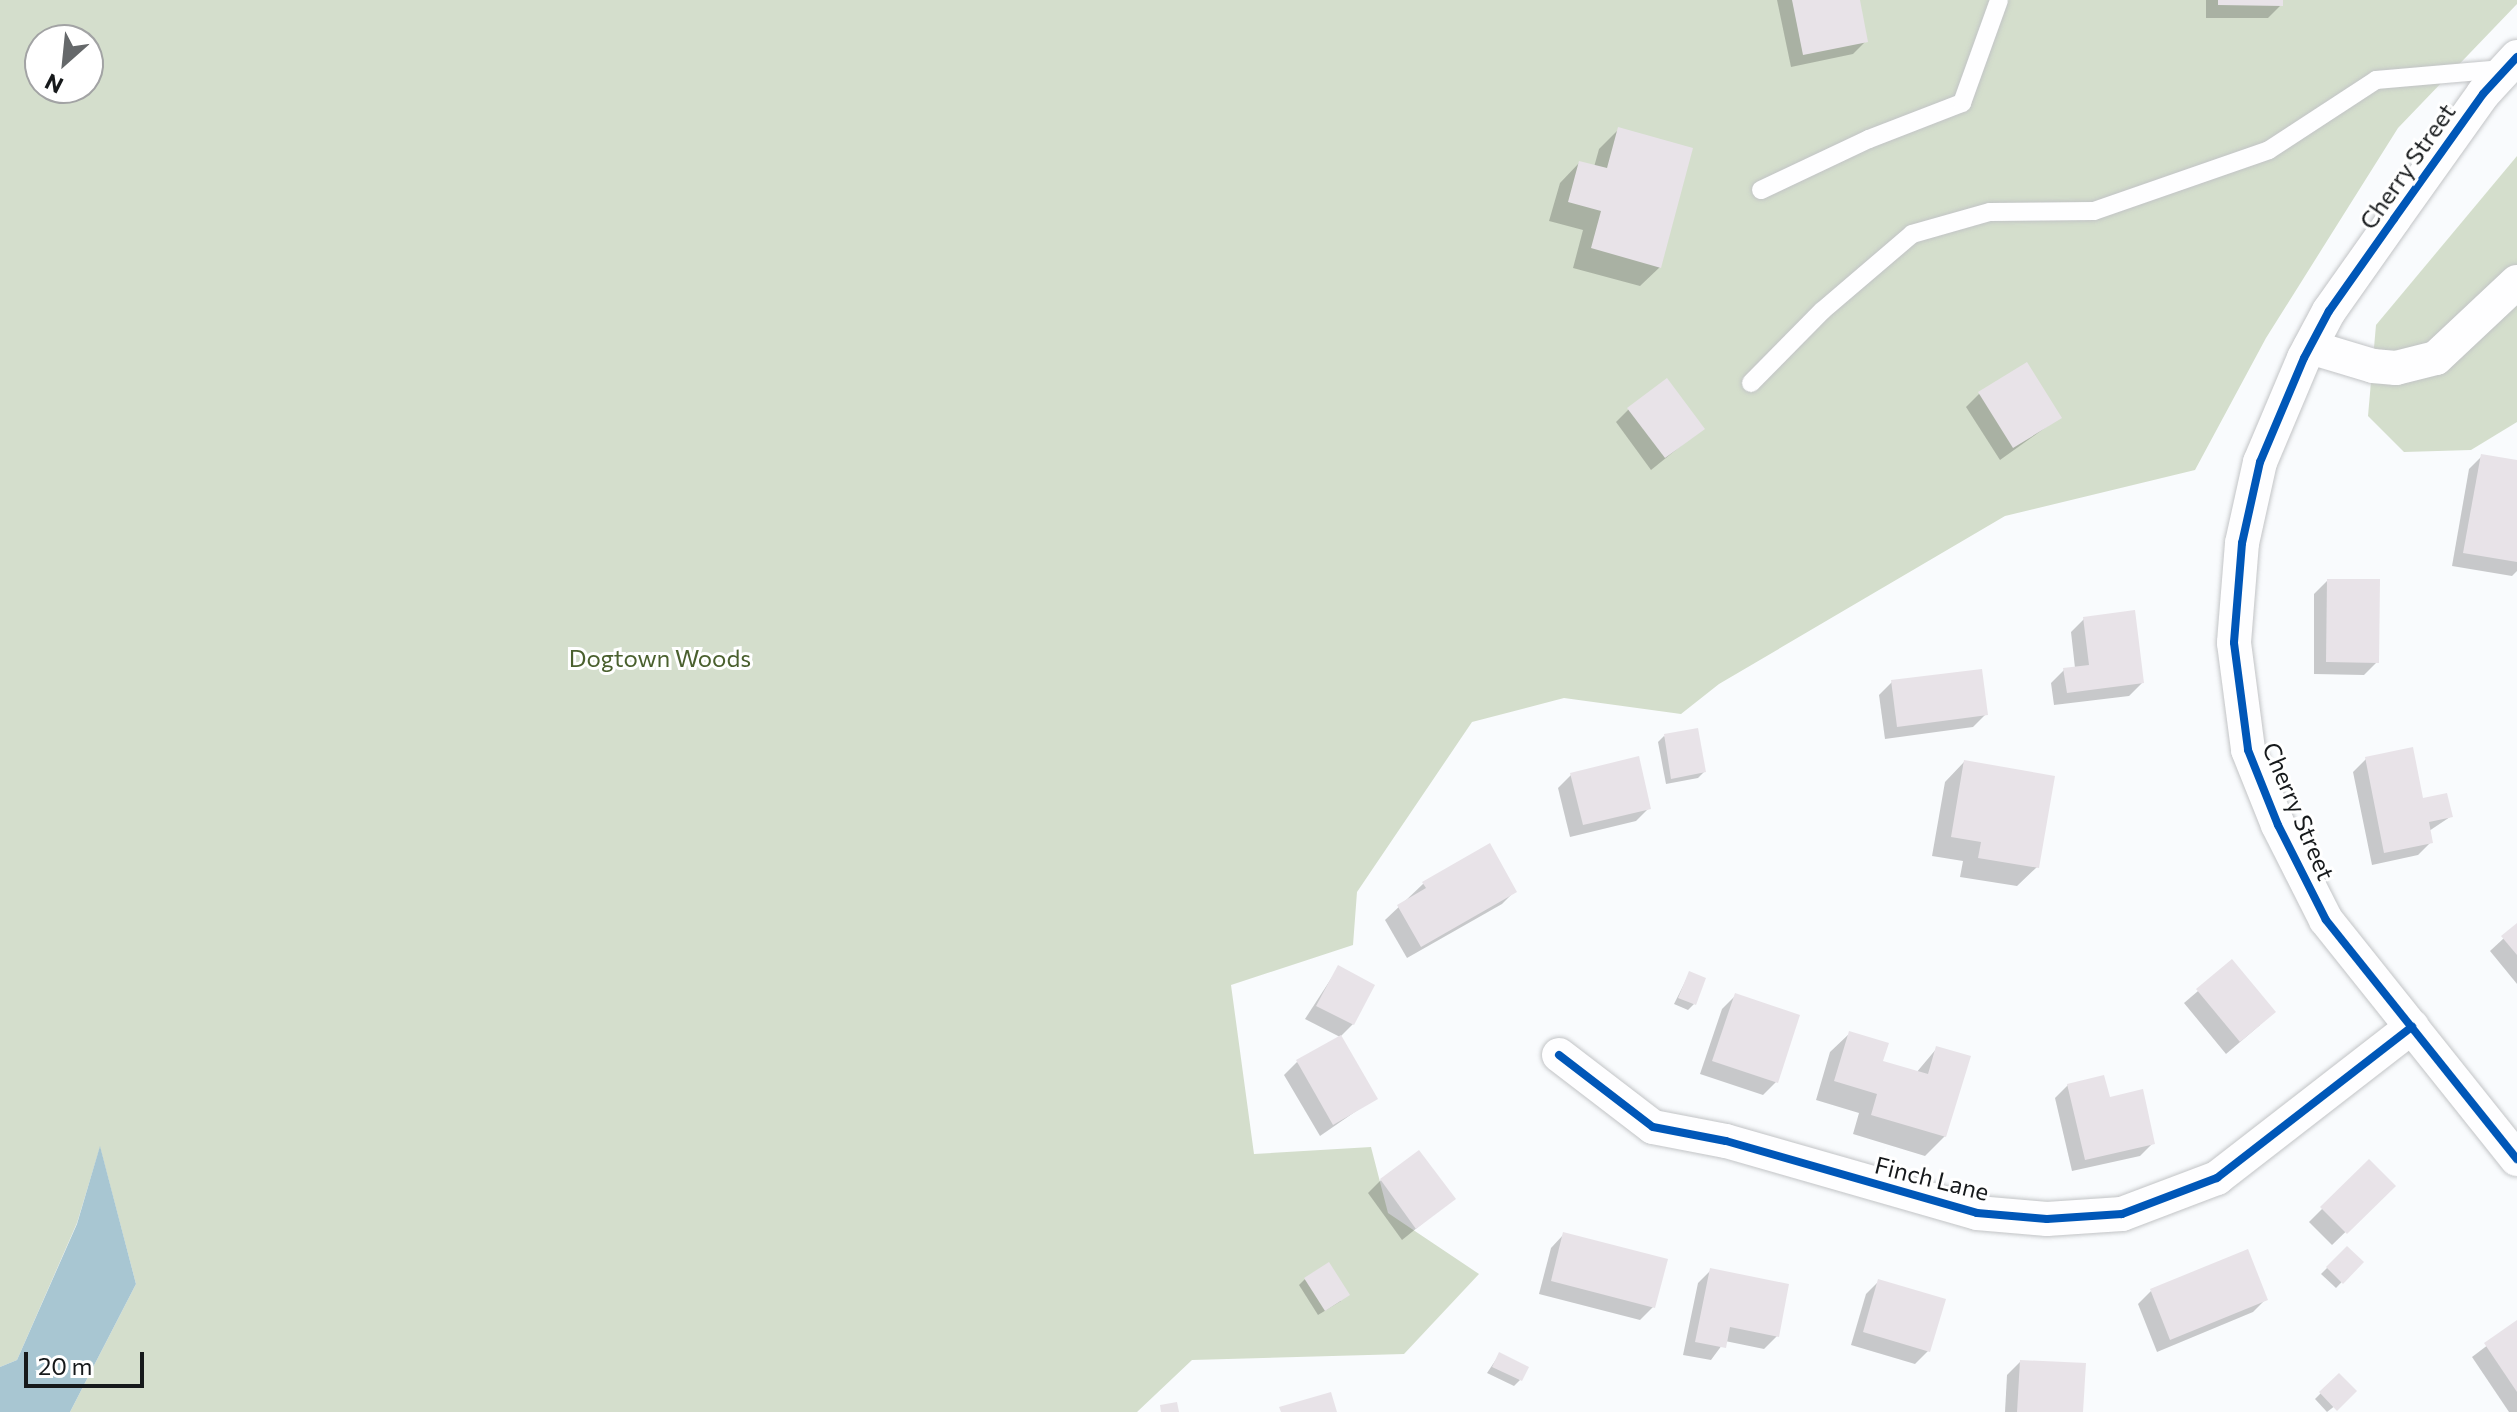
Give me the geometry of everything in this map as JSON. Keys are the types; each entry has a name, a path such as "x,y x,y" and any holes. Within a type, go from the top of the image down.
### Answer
{"street":[{"name":"Cherry Street","path":"2511,63 2402,207 2310,347 2260,462 2242,543 2234,643 2248,750 2278,825 2326,920 2517,1159"},
{"path":"2310,347 2373,366 2396,368 2436,358 2517,282"},
{"name":"Finch Lane","path":"1559,1055 1653,1127 1726,1141 1977,1213 2047,1219 2122,1214 2217,1178 2412,1027"}],"lane":[{"path":"1761,190 1869,139 1962,103 1999,0"},
{"path":"1751,383 1822,311 1912,234 1990,212 2094,211 2269,150 2376,80 2511,63"}],"green space":[{"name":"Dogtown Woods","path":"0,0 2517,0 2517,4 2398,128 2266,338 2195,470 2005,516 1719,684 1681,714 1564,698 1472,722 1357,892 1353,945 1231,985 1254,1154 1371,1147 1388,1213 1479,1274 1404,1354 1192,1360 1137,1412 70,1412 136,1284 100,1147 77,1223 17,1360 0,1367"},
{"path":"2517,156 2517,422 2471,450 2404,452 2368,416 2376,325"}],"water":[{"path":"100,1146 136,1284 70,1412 0,1412 0,1367 17,1360 77,1224"}],"building":[{"path":"1792,0 1860,0 1868,42 1803,55"},
{"path":"2218,0 2283,0 2283,6 2218,5"},
{"path":"1618,127 1693,148 1661,268 1591,248 1601,211 1568,202 1579,161 1607,168"},
{"path":"2027,362 2062,418 2013,448 1978,392"},
{"path":"1667,378 1705,429 1665,458 1627,408"},
{"path":"2481,454 2517,460 2517,562 2463,553"},
{"path":"2327,579 2380,579 2379,663 2326,662"},
{"path":"2135,610 2144,683 2067,693 2063,668 2089,665 2083,617"},
{"path":"1982,669 1988,715 1897,727 1891,680"},
{"path":"1698,728 1706,772 1671,779 1664,734"},
{"path":"2413,747 2423,798 2447,793 2453,817 2429,822 2433,843 2384,853 2365,757"},
{"path":"1639,756 1651,809 1583,825 1570,773"},
{"path":"1964,760 2055,776 2039,868 1978,858 1981,842 1951,837"},
{"path":"1490,843 1517,892 1421,947 1397,905 1426,888 1422,882"},
{"path":"2517,923 2517,955 2501,936"},
{"path":"2232,959 2276,1012 2240,1042 2196,989"},
{"path":"1338,965 1375,985 1354,1025 1316,1006"},
{"path":"1689,971 1706,978 1696,1005 1678,998"},
{"path":"1735,993 1800,1015 1778,1083 1712,1061"},
{"path":"1849,1031 1889,1043 1883,1061 1928,1074 1936,1046 1971,1056 1946,1137 1871,1115 1877,1094 1834,1081"},
{"path":"1341,1035 1378,1099 1333,1125 1296,1060"},
{"path":"2104,1075 2110,1097 2143,1089 2155,1144 2085,1160 2067,1084"},
{"path":"1419,1150 1456,1199 1416,1229 1380,1179"},
{"path":"2369,1159 2396,1186 2347,1234 2320,1207"},
{"path":"1563,1232 1668,1259 1655,1308 1551,1281"},
{"path":"2347,1246 2364,1262 2343,1284 2326,1267"},
{"path":"2248,1249 2268,1300 2170,1340 2150,1289"},
{"path":"1329,1262 1350,1295 1325,1311 1304,1278"},
{"path":"1710,1268 1789,1284 1779,1337 1730,1327 1726,1348 1695,1342"},
{"path":"1878,1279 1946,1299 1930,1352 1863,1332"},
{"path":"2517,1320 2517,1392 2484,1343"},
{"path":"1499,1352 1529,1367 1522,1381 1492,1367"},
{"path":"2020,1360 2086,1363 2083,1412 2017,1412"},
{"path":"2339,1373 2357,1391 2337,1411 2319,1392"},
{"path":"1331,1392 1337,1412 1281,1412 1279,1407"},
{"path":"1177,1402 1179,1412 1161,1412 1160,1405"}],"cycle path":[{"path":"2517,57 2483,94 2394,219 2329,311 2304,358 2260,462 2242,543 2234,643 2248,750 2278,825 2326,920 2517,1159"},
{"path":"1559,1055 1653,1127 1726,1141 1977,1213 2047,1219 2122,1214 2217,1178 2412,1027"}]}
